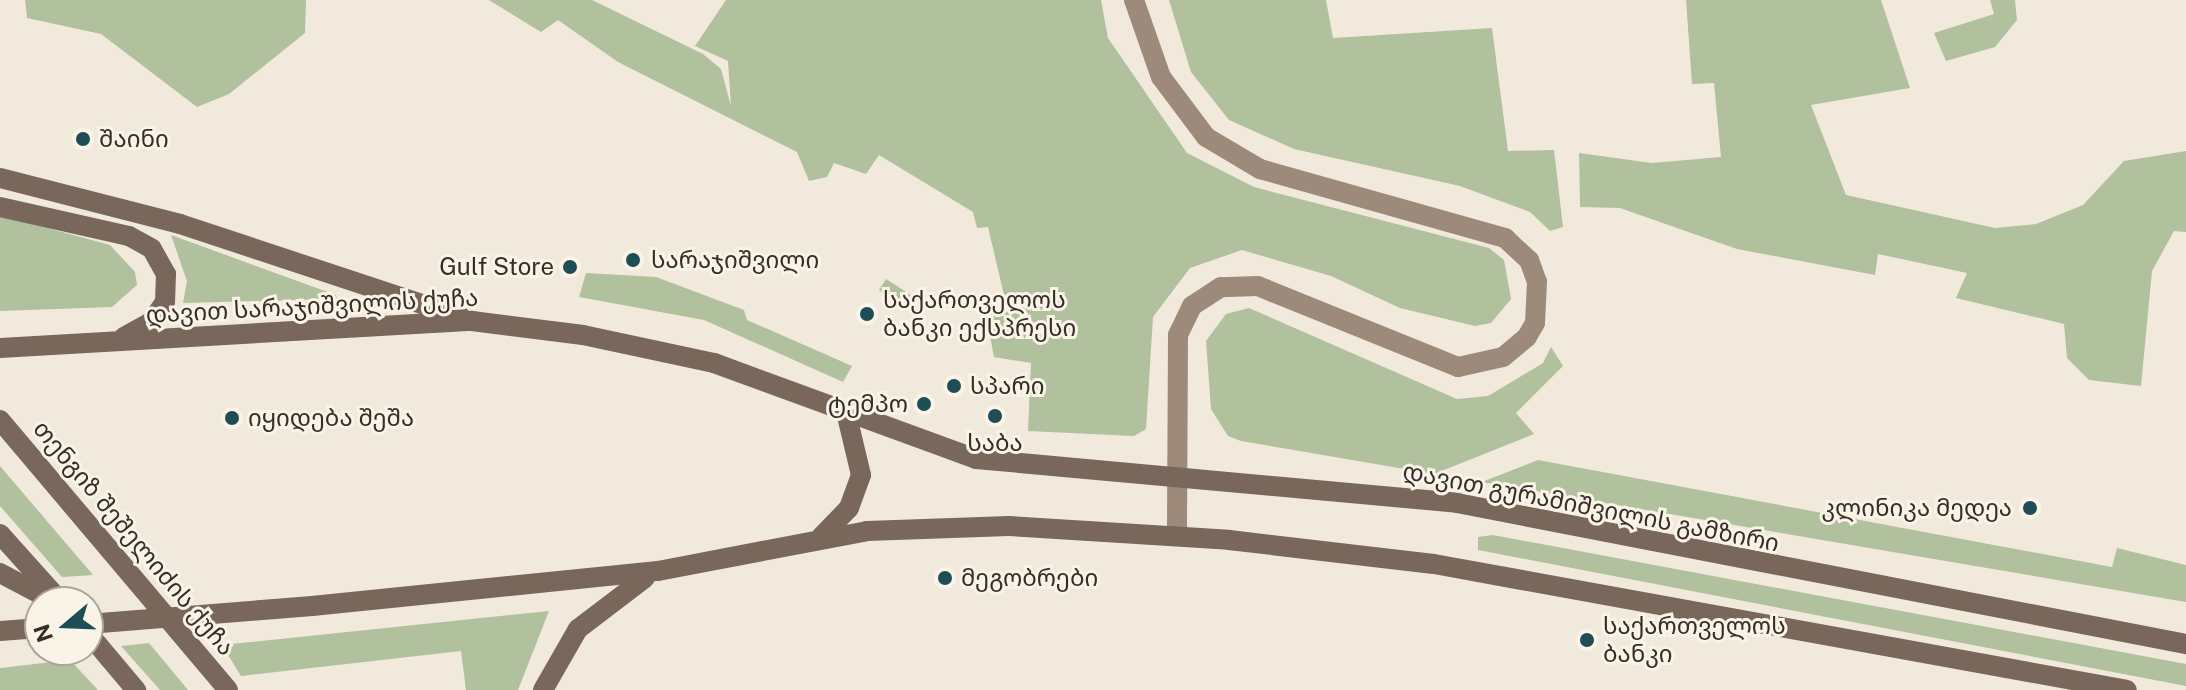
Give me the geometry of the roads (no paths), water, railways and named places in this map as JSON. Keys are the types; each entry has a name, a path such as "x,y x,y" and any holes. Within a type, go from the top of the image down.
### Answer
{"main road":[{"path":"1134,0 1161,77 1206,137 1260,169 1505,238 1529,260 1537,282 1535,323 1527,337 1503,357 1458,367 1282,293 1221,287 1192,306 1178,335 1181,473 1177,536"},
{"path":"0,178 180,224 472,321"},
{"path":"0,207 129,236 152,249 166,274 165,302 151,322 110,341"},
{"name":"დავით სარაჯიშვილის ქუჩა","path":"0,348 472,321 660,350 846,412"},
{"path":"821,537 849,508 861,475 846,412"},
{"name":"დავით გურამიშვილის გამზირი","path":"846,412 976,459 1181,473 1457,503 2186,644"},
{"name":"თენგიზ შეშელიძის ქუჩა","path":"0,420 228,690"},
{"path":"104,623 312,606 658,571 821,537 959,525 1177,536 1486,572 2127,690"},
{"path":"0,534 47,586"},
{"path":"543,690 585,621 658,571"},
{"path":"0,573 24,586"},
{"path":"0,631 24,629"},
{"path":"104,652 136,690"}],"place":[{"name":"შაინი","path":"83,139"},
{"name":"სარაჯიშვილი","path":"633,260"},
{"name":"Gulf Store","path":"570,267"},
{"name":"საქართველოს ბანკი ექსპრესი","path":"867,314"},
{"name":"სპარი","path":"954,386"},
{"name":"ტემპო","path":"924,404"},
{"name":"საბა","path":"995,416"},
{"name":"იყიდება შეშა","path":"232,418"},
{"name":"კლინიკა მედეა","path":"2030,508"},
{"name":"მეგობრები","path":"945,578"},
{"name":"საქართველოს ბანკი","path":"1587,640"}]}
